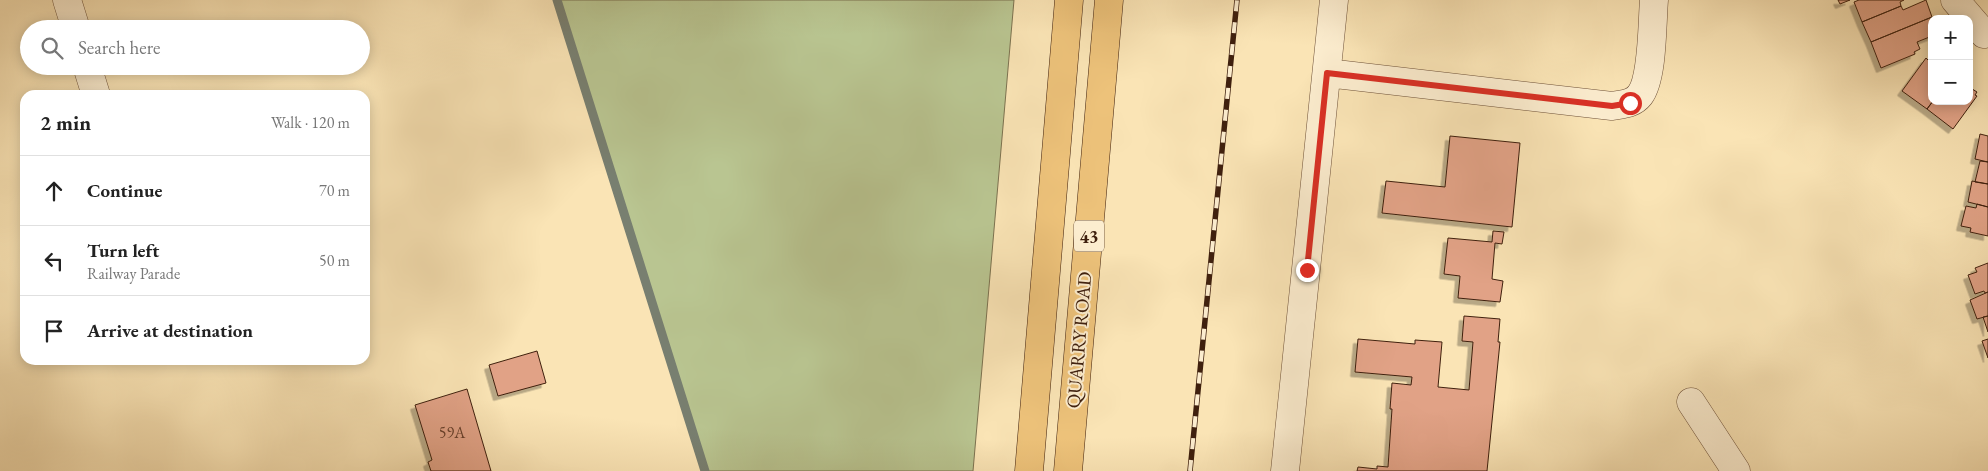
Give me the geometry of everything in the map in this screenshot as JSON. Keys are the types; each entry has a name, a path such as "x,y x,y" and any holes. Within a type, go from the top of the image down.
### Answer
{"main road":[{"name":"QUARRY ROAD","path":"1029,471 1070,0"},
{"name":"QUARRY ROAD","path":"1068,471 1109,0"}],"street":[{"path":"67,0 73,20"},
{"path":"1285,471 1334,0"},
{"path":"1327,73 1612,106 1630,103 1640,95 1649,73 1654,0"},
{"path":"1955,0 1984,34"},
{"path":"90,75 94,90"},
{"path":"1691,402 1736,471"}],"green space":[{"path":"557,0 1014,0 973,471 705,471"}],"building":[{"path":"1838,0 1850,0 1840,4"},
{"path":"1859,0 1904,0 1900,2 1901,6 1862,22 1854,2"},
{"path":"1926,0 1931,15 1928,15 1928,19 1871,42 1862,22 1901,6 1903,10"},
{"path":"1928,19 1928,38 1917,42 1920,49 1914,52 1915,54 1881,68 1871,42"},
{"path":"1926,58 1928,60 1928,105 1930,105 1927,109 1902,91"},
{"path":"1973,90 1977,92 1975,95 1977,96 1973,102"},
{"path":"1930,105 1970,105 1953,129 1927,109"},
{"path":"1980,134 1988,136 1988,162 1975,159"},
{"path":"1450,136 1520,143 1512,227 1382,213 1386,181 1445,187"},
{"path":"1980,161 1988,162 1988,184 1975,182"},
{"path":"1972,181 1988,184 1988,207 1968,202"},
{"path":"1977,204 1988,207 1988,236 1970,232 1971,228 1961,226 1966,206 1976,208"},
{"path":"1493,231 1504,232 1502,244 1495,243 1492,279 1503,281 1500,302 1458,298 1460,276 1444,274 1448,238 1492,242"},
{"path":"1988,263 1988,292 1985,293 1984,291 1975,294 1968,275 1977,272 1975,268"},
{"path":"1988,292 1988,316 1977,319 1970,300"},
{"path":"1464,316 1500,319 1498,342 1500,342 1487,471 1357,471 1358,467 1377,469 1377,466 1388,467 1392,383 1411,385 1412,377 1355,372 1358,339 1415,344 1415,340 1442,342 1438,387 1469,390 1473,342 1462,341"},
{"path":"1988,316 1988,332 1983,317"},
{"path":"1988,339 1988,358 1982,341"},
{"path":"537,351 546,383 498,396 489,365"},
{"path":"467,389 491,471 431,471 428,462 432,460 415,405"}],"waterway":[{"path":"557,0 705,471"}],"railway":[{"path":"1190,471 1237,0"}],"route":[{"path":"1307,270 1327,73 1612,106 1630,103"}]}
